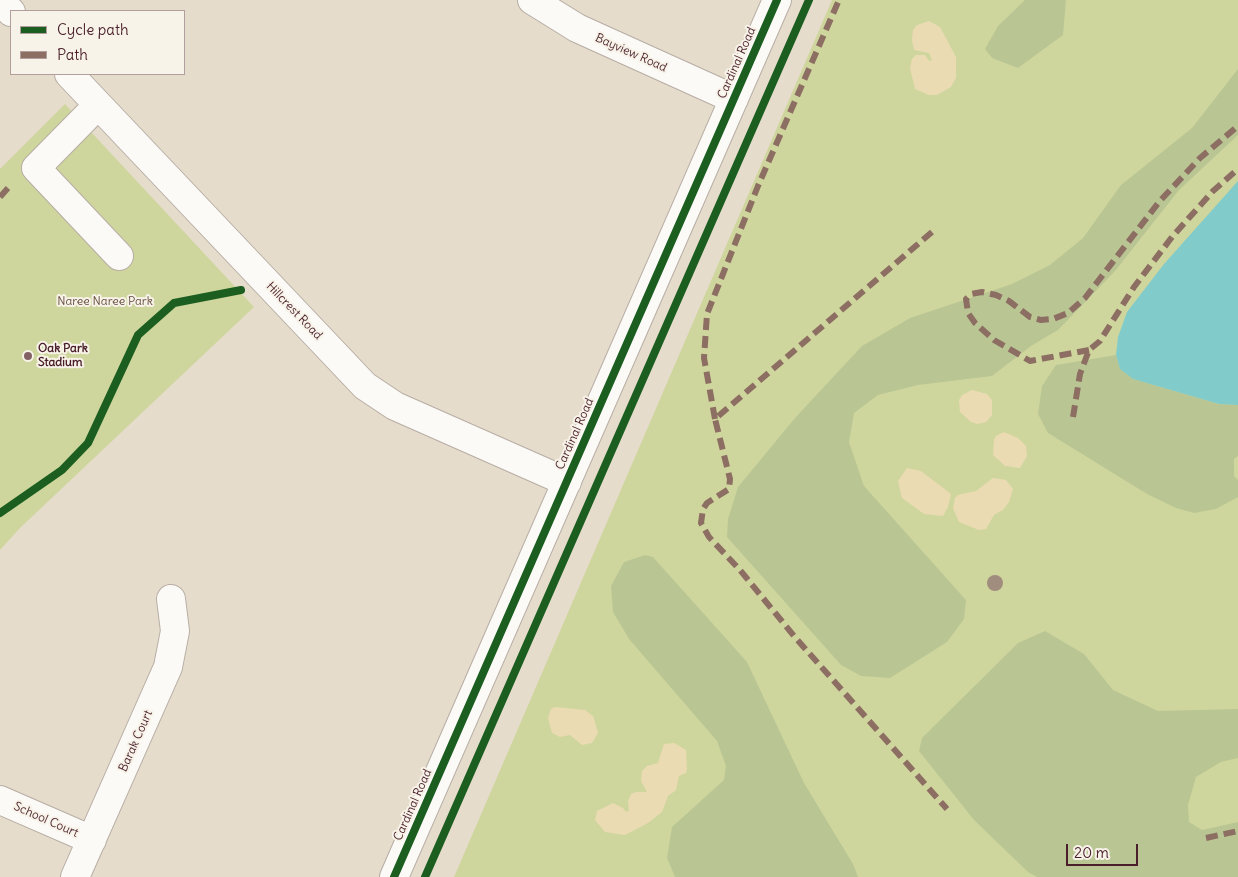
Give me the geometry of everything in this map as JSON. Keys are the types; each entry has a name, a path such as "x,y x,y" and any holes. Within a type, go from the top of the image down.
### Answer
{"street":[{"path":"0,0 10,11"},
{"name":"Bayview Road","path":"532,0 577,28 734,99"},
{"name":"Cardinal Road","path":"394,877 777,0"},
{"name":"Hillcrest Road","path":"70,75 366,386 394,406 567,482"},
{"path":"98,105 36,168 119,256"},
{"name":"Barak Court","path":"75,877 168,667 176,631 171,599"},
{"name":"School Court","path":"0,800 92,840"}],"green space":[{"path":"832,0 1238,0 1238,877 454,877"},
{"path":"1025,0 1066,0 1063,35 1018,68 992,58 985,49 998,26"},
{"path":"1238,69 1238,135 1179,190 1115,271 1058,330 1031,346 992,376 918,385 878,395 854,413 849,442 864,486 966,600 964,619 947,642 890,678 861,676 841,665 727,537 728,519 738,487 795,418 862,346 910,318 1012,284 1050,265 1083,238 1121,185 1192,128"},
{"name":"Naree Naree Park","path":"65,104 254,307 20,528 0,550 0,169"},
{"path":"1116,355 1120,369 1133,379 1219,404 1238,405 1238,456 1234,459 1234,476 1238,480 1238,497 1216,509 1194,513 1176,508 1147,494 1048,433 1038,414 1042,386 1056,365"},
{"path":"645,555 653,557 747,662 804,783 853,864 858,877 675,877 667,858 672,827 724,780 726,766 717,741 629,639 613,612 611,586 624,562"},
{"path":"1045,631 1084,654 1113,690 1158,711 1238,709 1238,758 1221,762 1196,777 1188,805 1189,822 1202,830 1238,822 1238,877 1037,877 1028,872 974,820 919,751 922,738 1018,643"}],"sand":[{"path":"929,21 940,27 956,57 956,78 951,87 937,95 929,95 915,89 910,68 912,59 916,55 925,55 929,61 932,60 929,53 914,50 912,40 913,30 917,25"},
{"path":"972,390 987,394 992,400 992,415 986,422 977,424 971,422 960,412 959,400 962,395"},
{"path":"1004,432 1018,438 1026,446 1027,456 1020,468 1005,466 993,455 994,440 996,436"},
{"path":"907,468 921,471 951,494 948,507 943,516 924,514 902,498 898,481"},
{"path":"993,478 1006,480 1013,489 1009,502 1003,510 994,515 986,529 979,530 959,522 953,508 955,498 958,495 976,491"},
{"path":"555,707 585,710 593,716 598,733 592,743 582,745 570,735 560,737 552,733 548,718 551,709"},
{"path":"674,743 686,750 687,769 686,773 679,776 676,790 668,796 662,812 648,823 625,835 605,832 595,820 597,811 613,803 623,808 626,812 629,811 628,801 631,794 647,792 641,781 642,771 647,766 658,763 664,744"}],"water":[{"path":"1238,181 1238,405 1219,404 1133,379 1120,369 1116,355 1118,337 1127,312 1164,264"}],"marked path":[{"path":"715,419 704,358 707,314 758,186 839,0"},
{"path":"1089,350 1030,361 994,340 975,323 968,313 966,299 971,294 982,292 996,295 1009,301 1030,317 1041,320 1053,319 1068,313 1085,298 1159,202 1200,158 1238,126"},
{"path":"1073,417 1080,374 1089,350 1100,341 1134,287 1172,237 1213,191 1238,169"},
{"path":"0,197 8,188"},
{"path":"932,232 715,419 730,479 729,489 707,503 703,509 701,523 709,537 740,570 794,636 947,809"},
{"path":"1206,838 1238,831"}],"cycle path":[{"path":"394,877 777,0"},
{"path":"425,877 809,0"},
{"path":"0,513 62,470 88,443 138,335 174,303 241,290"}],"place":[{"name":"Oak Park Stadium","path":"28,356"}]}
